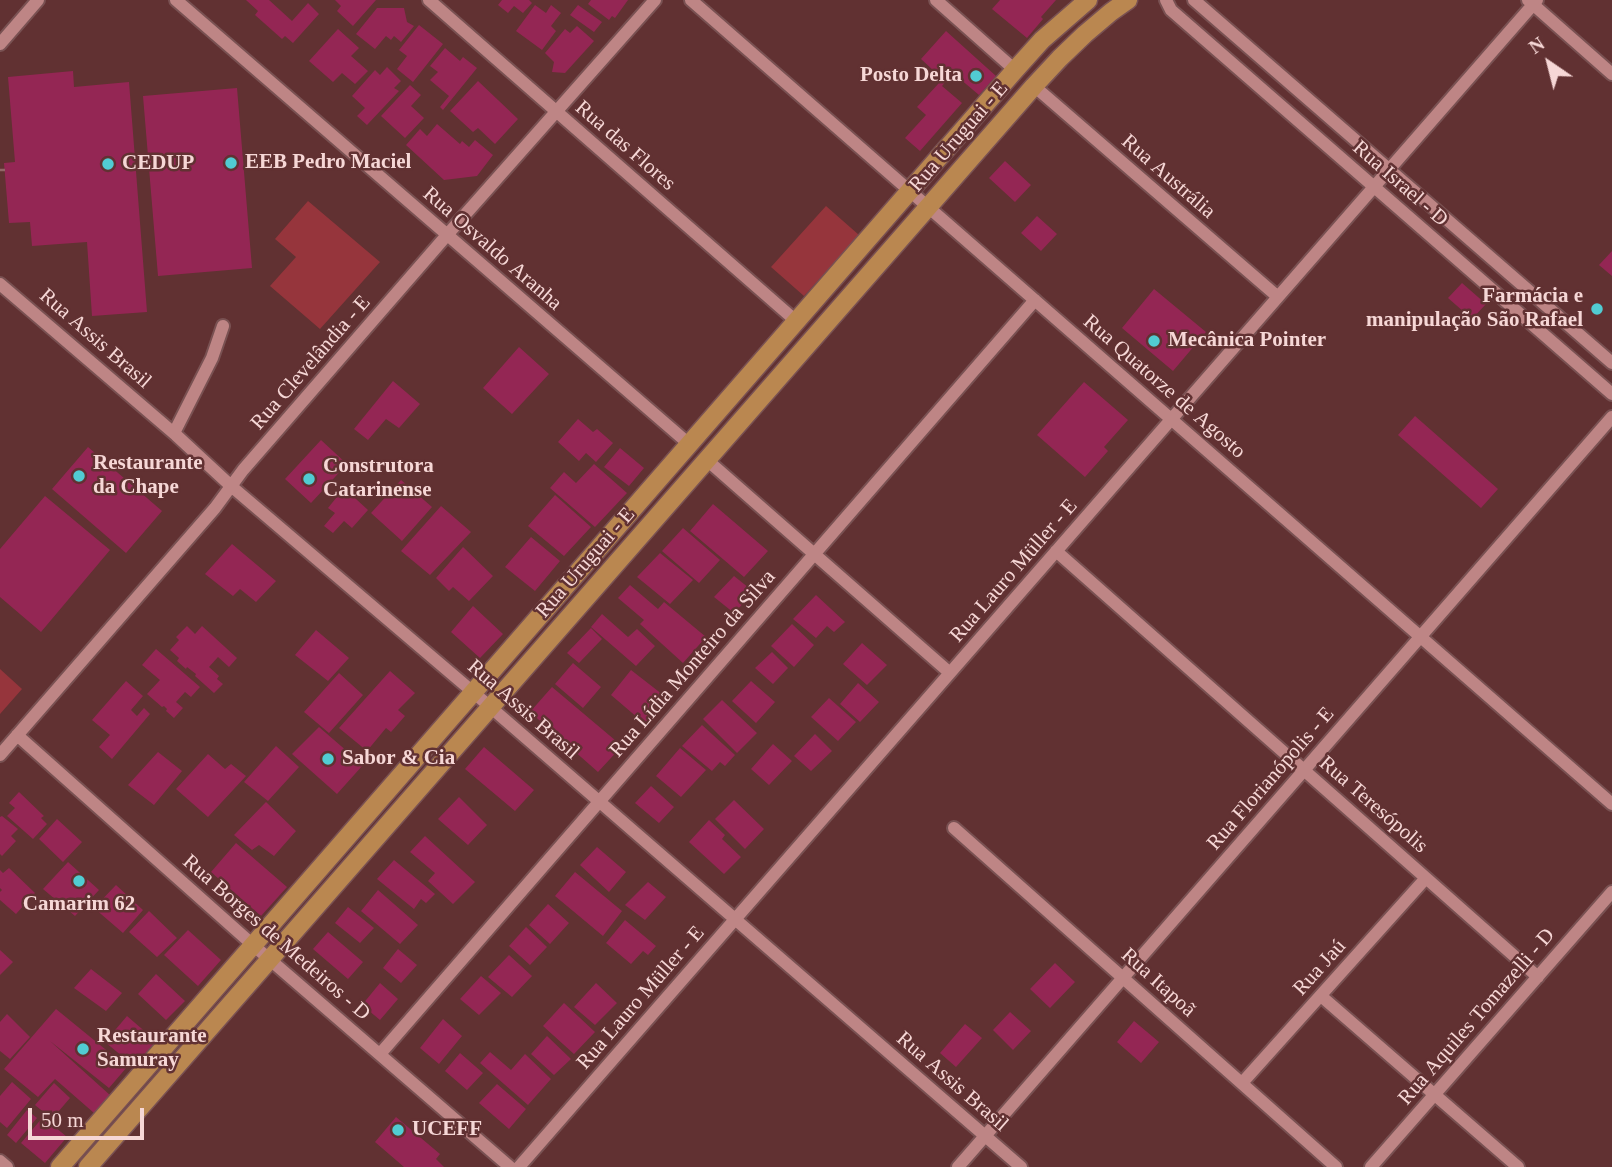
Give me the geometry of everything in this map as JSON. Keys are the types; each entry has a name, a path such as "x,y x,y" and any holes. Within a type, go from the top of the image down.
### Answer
{"main road":[{"name":"Rua Uruguai - E","path":"60,1167 1015,70 1042,40 1088,0"},
{"name":"Rua Uruguai - E","path":"88,1167 1034,86 1085,34 1128,0"}],"street":[{"path":"0,44 38,0"},
{"name":"Rua Osvaldo Aranha","path":"176,0 689,444"},
{"name":"Rua das Flores","path":"429,0 796,321"},
{"name":"Rua Clevelândia - E","path":"0,755 447,235 655,0"},
{"name":"Rua Quatorze de Agosto","path":"691,0 1612,804"},
{"path":"936,0 1015,70"},
{"name":"Rua Israel - D","path":"1166,0 1171,10 1612,394"},
{"name":"Rua Israel - D","path":"1194,0 1612,363"},
{"path":"1533,1 1612,74"},
{"name":"Rua Lauro Müller - E","path":"519,1167 1389,170 1533,1"},
{"name":"Rua Austrália","path":"1034,86 1278,297"},
{"name":"Rua Assis Brasil","path":"0,284 1021,1167"},
{"name":"Rua Lídia Monteiro da Silva","path":"380,1054 1035,300"},
{"path":"174,433 212,358 223,326"},
{"name":"Rua Florianópolis - E","path":"958,1167 1612,417"},
{"path":"707,460 950,673"},
{"name":"Rua Teresópolis","path":"1056,551 1538,977"},
{"name":"Rua Borges de Medeiros - D","path":"18,735 270,960 510,1167"},
{"name":"Rua Itapoã","path":"954,828 1336,1167"},
{"name":"Rua Jaú","path":"1242,1083 1426,878"},
{"name":"Rua Aquiles Tomazelli - D","path":"1371,1167 1612,892"},
{"path":"1321,996 1518,1167"},
{"path":"0,1161 7,1167"}],"shaded area":[{"path":"308,201 380,262 320,329 270,286 296,257 275,239"},
{"path":"826,206 859,235 804,296 771,267"},
{"path":"0,669 22,689 0,714"}],"building":[{"path":"246,0 269,0 292,21 308,3 319,14 293,43 285,36 282,39 255,15 258,11"},
{"path":"335,0 376,0 353,26 337,11 341,6"},
{"path":"502,0 529,0 532,3 523,13 514,6 508,13 498,5"},
{"path":"591,0 628,0 615,18 612,16 609,20 588,4"},
{"path":"1000,0 1056,0 1027,38 992,9"},
{"path":"535,5 546,13 551,5 561,13 551,26 556,31 542,50 516,31"},
{"path":"578,5 602,22 594,32 570,15"},
{"path":"377,8 404,8 407,22 414,26 401,42 394,36 391,40 386,36 375,49 356,34"},
{"path":"419,25 443,44 413,82 397,69 407,56 399,50"},
{"path":"577,26 594,41 565,73 552,72 554,62 545,53 565,29 570,33"},
{"path":"338,29 359,48 351,56 368,71 355,84 342,73 333,82 309,61"},
{"path":"946,31 996,76 979,95 953,73 942,86 962,103 920,151 905,138 926,115 917,107 939,83 930,75 934,71 921,59"},
{"path":"445,48 460,61 463,57 477,68 443,110 440,107 449,96 430,80 438,72 430,66"},
{"path":"387,67 401,81 394,88 399,91 367,125 357,116 365,108 352,96 375,70 380,75"},
{"path":"73,71 74,87 129,82 147,312 92,316 87,242 32,246 30,222 9,223 4,163 15,162 8,77"},
{"path":"478,81 518,119 495,144 478,128 473,132 450,111"},
{"path":"410,85 421,95 411,106 424,118 405,138 381,116"},
{"path":"237,88 252,268 158,276 143,96"},
{"path":"437,124 460,144 462,141 469,147 475,140 493,155 477,176 444,180 406,145 420,129 427,136"},
{"path":"1005,161 1031,185 1015,202 989,178"},
{"path":"1037,216 1057,234 1041,251 1021,233"},
{"path":"1612,251 1612,276 1599,265"},
{"path":"1462,283 1486,304 1472,319 1448,298"},
{"path":"1154,289 1206,332 1173,371 1122,328"},
{"path":"519,347 549,374 512,414 483,388"},
{"path":"393,381 420,404 399,428 386,419 368,440 354,429"},
{"path":"1084,382 1128,420 1104,447 1108,451 1085,477 1037,435"},
{"path":"1415,416 1498,489 1481,508 1398,435"},
{"path":"578,419 593,432 597,429 613,443 596,462 586,453 579,461 558,442"},
{"path":"321,440 347,464 311,503 285,479"},
{"path":"88,447 162,511 126,553 52,489"},
{"path":"620,448 644,468 629,486 604,467"},
{"path":"594,464 627,493 595,527 550,488 564,472 576,483"},
{"path":"401,480 432,507 402,541 371,513"},
{"path":"344,488 368,510 352,528 344,521 333,533 324,526 335,513 328,508"},
{"path":"555,495 591,527 564,556 528,526"},
{"path":"45,496 110,550 41,632 0,597 0,549"},
{"path":"713,504 768,551 744,577 690,531"},
{"path":"441,506 471,532 430,575 401,551"},
{"path":"683,528 720,560 699,583 662,551"},
{"path":"531,537 560,561 535,591 505,567"},
{"path":"232,544 276,581 256,602 240,589 233,596 205,574"},
{"path":"463,547 493,576 469,601 453,587 449,591 436,578"},
{"path":"660,553 693,580 670,604 637,577"},
{"path":"734,576 754,592 734,613 714,597"},
{"path":"630,585 658,609 664,602 706,637 683,663 640,624 644,620 618,598"},
{"path":"816,595 845,622 834,632 827,626 816,638 793,619"},
{"path":"473,606 503,634 480,658 451,632"},
{"path":"602,614 628,637 637,629 655,646 636,666 591,627"},
{"path":"792,624 814,645 794,667 771,646"},
{"path":"187,626 195,634 202,626 237,658 229,667 218,657 209,667 223,684 214,693 195,676 196,674 177,661 179,658 170,650 179,640 176,637"},
{"path":"591,628 602,639 579,663 567,653"},
{"path":"316,630 349,658 328,681 295,655"},
{"path":"862,643 887,665 867,685 843,664"},
{"path":"156,649 200,687 191,697 185,692 176,702 183,708 174,718 164,706 147,694 160,680 142,665"},
{"path":"772,652 788,668 773,684 755,668"},
{"path":"573,663 601,687 583,708 555,684"},
{"path":"631,670 667,698 645,724 611,695"},
{"path":"390,671 415,693 398,710 405,716 391,732 386,728 367,751 339,728"},
{"path":"339,673 363,695 329,733 304,712"},
{"path":"126,681 143,696 131,710 137,716 144,708 150,714 112,759 99,747 110,735 92,720"},
{"path":"751,681 775,702 756,723 732,701"},
{"path":"858,683 879,702 860,722 840,704"},
{"path":"552,687 622,746 598,772 530,712"},
{"path":"829,698 856,722 838,741 811,717"},
{"path":"722,700 757,733 737,753 703,719"},
{"path":"702,725 735,755 725,766 720,762 712,771 682,746"},
{"name":"Sabor & Cia","path":"319,727 363,765 337,794 292,754"},
{"path":"815,734 832,751 811,771 794,756"},
{"path":"773,744 792,761 769,785 751,769"},
{"path":"276,746 299,767 268,801 244,782"},
{"path":"484,747 534,790 515,811 465,769"},
{"path":"680,748 706,770 681,797 656,776"},
{"path":"158,752 182,771 154,805 128,785"},
{"path":"208,754 225,769 231,764 246,776 208,817 176,789"},
{"path":"651,786 674,807 659,823 635,803"},
{"path":"19,792 44,816 41,818 47,824 33,839 7,816 15,808 9,803"},
{"path":"459,797 487,825 468,845 438,819"},
{"path":"734,800 764,829 745,849 715,819"},
{"path":"266,802 296,831 274,856 259,845 252,850 234,835"},
{"path":"0,817 18,829 11,836 16,841 2,856"},
{"path":"57,819 82,842 63,862 39,839"},
{"path":"709,820 725,835 722,839 741,857 724,874 689,842"},
{"path":"425,836 475,882 453,904 428,881 435,873 410,852"},
{"path":"236,843 287,887 261,916 211,872"},
{"path":"597,847 626,872 609,892 580,865"},
{"path":"394,860 435,894 426,903 421,899 414,909 377,879"},
{"path":"68,862 99,890 75,916 43,889"},
{"path":"9,868 35,893 16,914 0,900 0,870 3,873"},
{"path":"575,872 622,911 603,936 555,896"},
{"path":"648,882 666,897 645,920 625,905"},
{"path":"116,885 143,910 123,933 94,908"},
{"path":"378,890 418,925 400,944 361,911"},
{"path":"548,904 569,923 550,944 529,925"},
{"path":"348,907 374,928 360,943 335,923"},
{"path":"149,911 177,938 157,957 129,932"},
{"path":"625,920 656,946 648,955 643,951 631,964 606,943"},
{"path":"526,927 547,947 530,965 509,946"},
{"path":"188,930 221,960 198,986 164,955"},
{"path":"328,932 363,962 348,979 313,949"},
{"path":"398,949 417,965 401,983 383,968"},
{"path":"0,950 13,962 0,975"},
{"path":"509,955 532,976 512,997 488,977"},
{"path":"1055,963 1075,982 1050,1008 1030,989"},
{"path":"91,969 122,993 106,1011 74,988"},
{"path":"156,974 185,1001 166,1020 138,994"},
{"path":"481,976 501,993 479,1015 460,999"},
{"path":"380,983 398,999 380,1020 362,1005"},
{"path":"596,983 617,1003 595,1025 574,1007"},
{"path":"564,1003 595,1032 574,1054 543,1026"},
{"path":"56,1009 127,1067 109,1088 50,1041 111,1096 94,1113 55,1079 38,1097 4,1069"},
{"path":"1010,1012 1031,1031 1013,1050 993,1030"},
{"path":"7,1014 30,1037 10,1059 0,1051 0,1022"},
{"path":"127,1016 156,1041 134,1066 105,1042"},
{"path":"443,1019 462,1036 439,1064 420,1048"},
{"path":"1134,1021 1159,1042 1141,1063 1117,1042"},
{"path":"965,1024 982,1038 956,1067 940,1053"},
{"path":"547,1036 571,1059 554,1075 531,1054"},
{"path":"490,1052 511,1070 525,1054 551,1079 528,1105 480,1063"},
{"path":"460,1053 483,1073 467,1090 445,1071"},
{"path":"12,1082 31,1099 7,1128 0,1122 0,1096"},
{"path":"54,1083 70,1098 52,1119 35,1105"},
{"path":"497,1084 526,1109 509,1129 479,1103"},
{"path":"27,1110 37,1118 16,1143 7,1135"},
{"path":"43,1117 67,1137 45,1163 21,1143"},
{"name":"UCEFF","path":"396,1117 440,1154 436,1159 444,1167 404,1167 375,1142"}],"place":[{"name":"Posto Delta","path":"976,76"},
{"name":"EEB Pedro Maciel","path":"231,163"},
{"name":"CEDUP","path":"108,164"},
{"name":"Farmácia e manipulação São Rafael","path":"1597,309"},
{"name":"Mecânica Pointer","path":"1154,341"},
{"name":"Restaurante da Chape","path":"79,476"},
{"name":"Construtora Catarinense","path":"309,479"},
{"name":"Sabor & Cia","path":"328,759"},
{"name":"Camarim 62","path":"79,881"},
{"name":"Restaurante Samuray","path":"83,1049"},
{"name":"UCEFF","path":"398,1130"}]}
